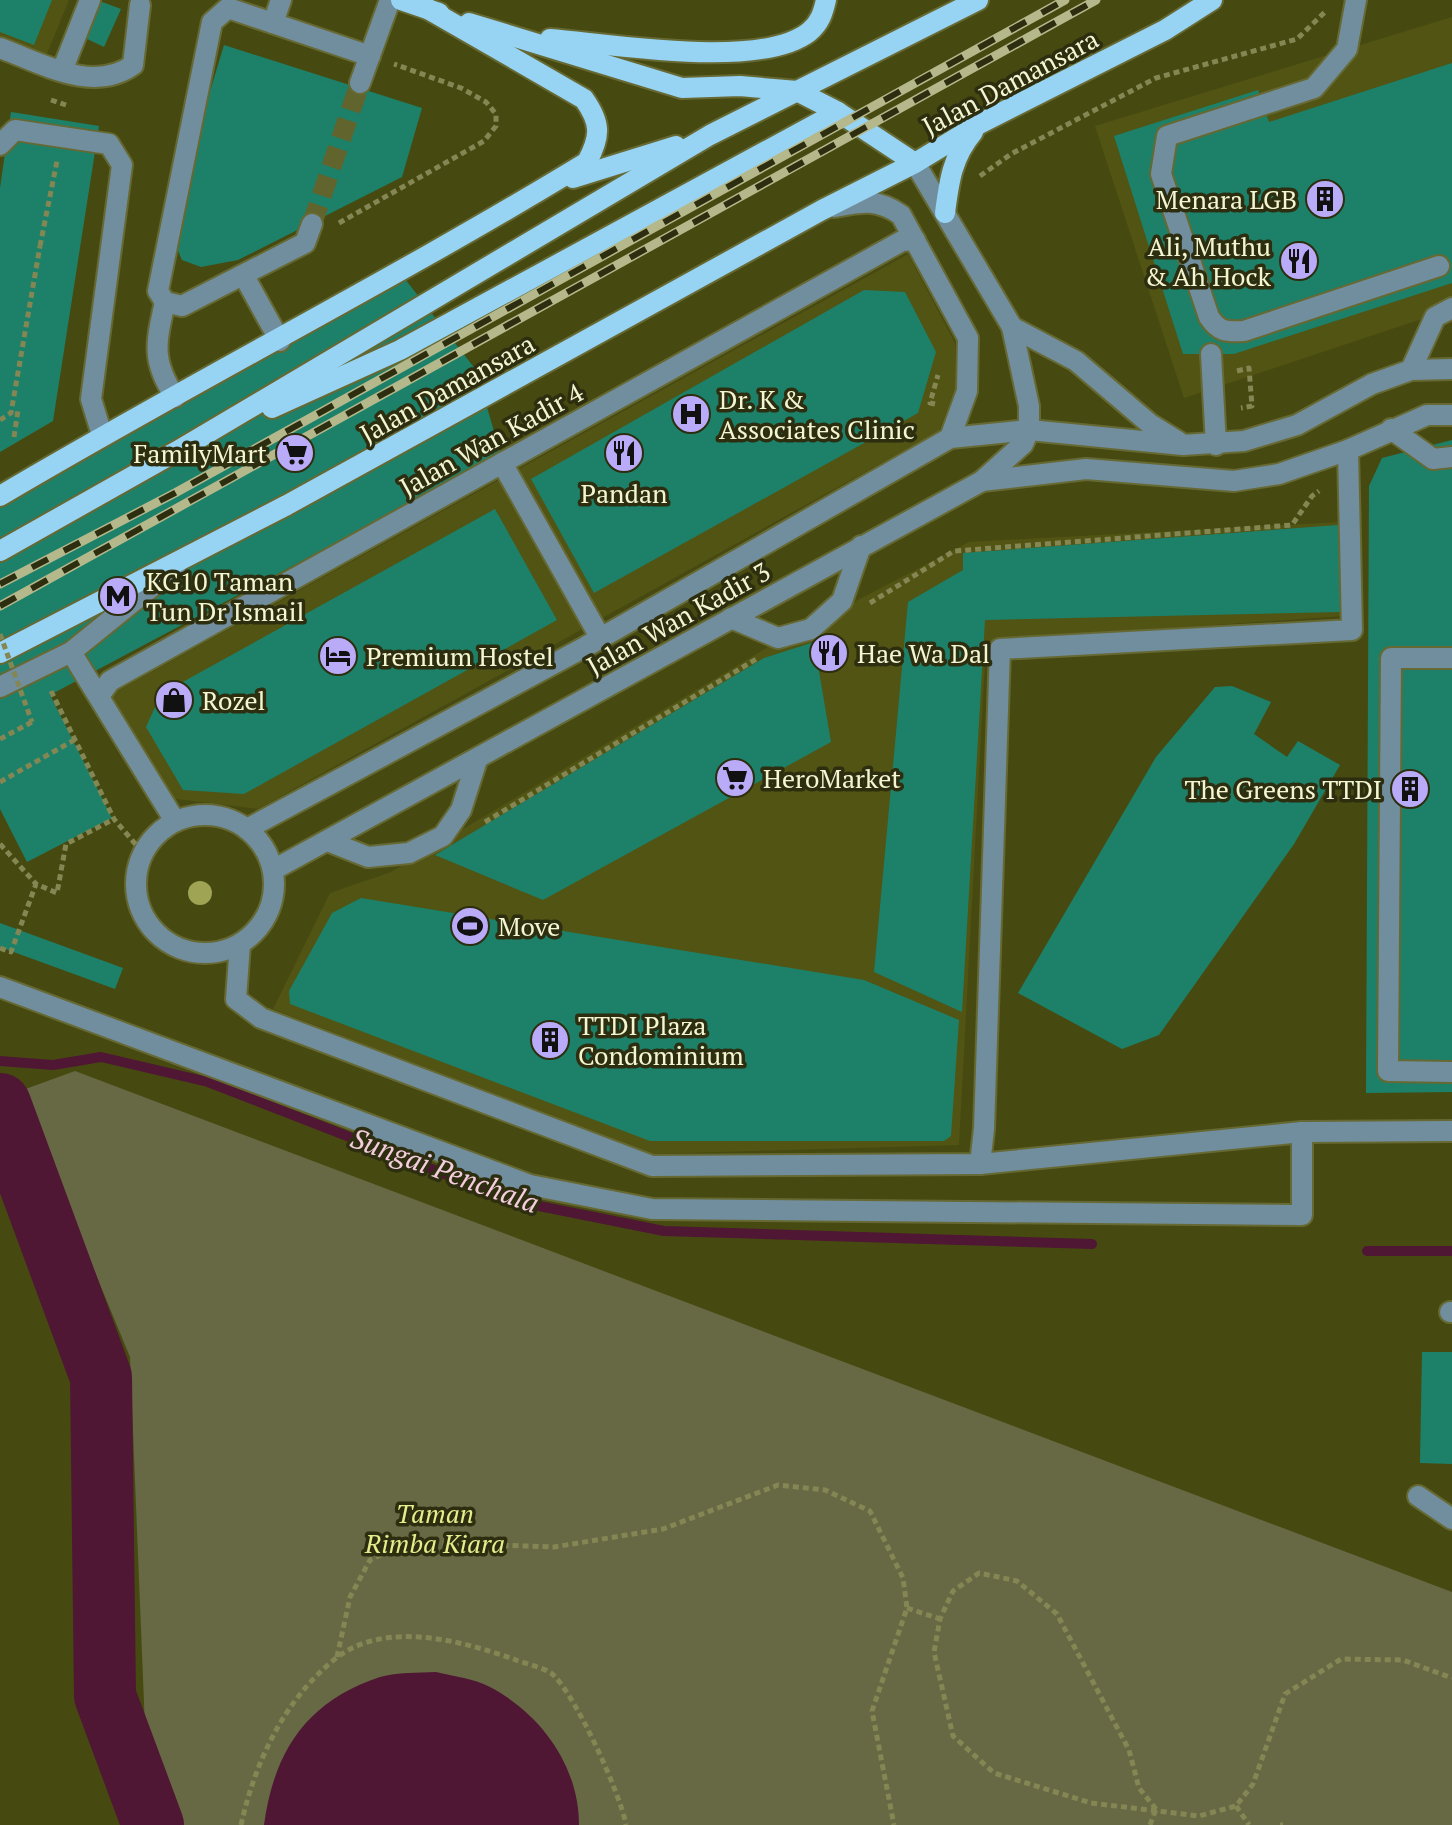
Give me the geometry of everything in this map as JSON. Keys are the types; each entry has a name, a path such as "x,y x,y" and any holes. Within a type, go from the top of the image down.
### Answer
{"main road":[{"name":"Jalan Damansara","path":"401,0 682,88 740,86 797,91 838,112 915,163"},
{"path":"506,35 692,52 747,50 784,43 808,32 823,17 826,0"},
{"path":"0,551 179,450 710,135 978,0"},
{"name":"Jalan Damansara","path":"0,653 190,555 822,210 915,163 981,123 1165,30 1212,0"},
{"path":"0,496 102,435 280,341 587,162 598,142 599,119 584,99 428,9"},
{"path":"179,450 400,350 838,112"},
{"path":"945,213 950,171 959,149 981,123"},
{"path":"549,185 710,135"}],"street":[{"path":"62,71 90,0"},
{"path":"273,23 281,0"},
{"path":"360,83 390,0"},
{"path":"1356,0 1347,49 1314,88 1167,136 1161,174 1209,317 1216,327 1226,332 1244,331 1439,266"},
{"path":"0,48 62,71 103,79 119,75 133,65 140,5"},
{"path":"309,233 244,276 182,306 165,302 158,291 212,22 228,8 370,56"},
{"path":"0,145 15,130 60,134 109,144 122,165 91,399 102,435"},
{"path":"915,163 1012,327 1029,406 1029,430"},
{"path":"822,210 868,200 885,204 901,215 968,338 967,391 950,438"},
{"name":"Jalan Wan Kadir 4","path":"99,696 110,681 902,241 915,240"},
{"path":"244,276 280,341"},
{"path":"165,302 158,335 158,371 175,397"},
{"path":"1411,370 1435,317 1452,308"},
{"path":"1012,327 1076,361 1150,424 1183,445"},
{"path":"1211,354 1216,445"},
{"name":"Jalan Wan Kadir 3","path":"247,829 600,637 950,438 1029,430 1183,445 1216,445 1244,441 1297,425 1372,384 1411,370 1452,369"},
{"name":"Jalan Wan Kadir 3","path":"982,481 1086,469 1234,481 1279,474 1348,450 1427,415 1452,415"},
{"path":"1391,429 1433,459 1452,457"},
{"name":"Jalan Wan Kadir 3","path":"273,870 330,842 982,481 1015,454 1029,430"},
{"path":"980,1164 984,1129 1000,649 1352,630 1348,450"},
{"path":"502,463 600,637"},
{"path":"731,618 778,638 811,629 842,601 861,546"},
{"path":"0,687 71,652 190,555"},
{"path":"71,652 175,821"},
{"path":"1452,658 1391,658 1388,1071 1452,1072"},
{"path":"330,842 368,857 409,853 443,836 461,810 477,760"},
{"path":"189,816 219,816 247,829 259,841 273,870 273,891 268,912 256,930 240,944 219,951 197,952 176,947 157,934 144,917 137,896 136,874 143,853 157,835 175,821 189,816"},
{"path":"240,944 236,999 261,1018 652,1166 980,1164 1302,1132 1452,1131"},
{"path":"0,987 530,1185 652,1209 1302,1215 1302,1132"},
{"path":"1418,1496 1452,1519"}],"path":[{"path":"975,185 980,175 1011,154 1156,78 1297,39 1335,6"},
{"path":"309,233 484,141 496,126 496,114 476,95 370,56"},
{"path":"0,420 11,413 58,155"},
{"path":"942,361 930,403 960,413"},
{"path":"1214,412 1252,406 1249,368"},
{"path":"14,437 18,410"},
{"path":"865,606 954,551 1292,525 1312,496 1329,485 1349,481"},
{"path":"0,634 32,722 0,739"},
{"path":"472,830 766,654"},
{"path":"48,684 114,819 143,853"},
{"path":"0,782 76,739"},
{"path":"0,844 36,884 57,893 66,844 114,819"},
{"path":"0,948 11,952 36,884"},
{"path":"337,1657 350,1597 370,1560 409,1542 554,1547 663,1529 778,1485 825,1490 870,1511 903,1578 907,1608 872,1711 894,1825"},
{"path":"1156,1809 1139,1788 1129,1750 1057,1614 1017,1581 979,1573 953,1591 940,1619 934,1652 953,1736 994,1773 1091,1803 1199,1816 1236,1806 1253,1784 1285,1694 1341,1659 1403,1660 1452,1678"},
{"path":"907,1608 940,1619"},
{"path":"241,1825 250,1783 287,1709 337,1657 383,1637 469,1643 551,1673 595,1739 626,1825"},
{"path":"1236,1806 1249,1825"},
{"path":"1150,1825 1156,1809"}],"shaded area":[{"path":"0,0 69,0 46,56 0,39"},
{"path":"1452,17 1452,309 1184,398 1095,126"},
{"path":"908,254 955,343 955,390 939,431 258,809 169,798 110,695"},
{"path":"1341,522 1344,616 986,641 959,1145 649,1154 273,1009 330,893 391,872 768,647 969,542"},
{"path":"436,1672 490,1687 508,1698 541,1727 554,1744 572,1782 579,1825 264,1825 276,1774 286,1752 298,1732 314,1715 354,1687 380,1677"}],"green space":[{"name":"Taman Rimba Kiara","path":"75,1071 1452,1592 1452,1825 178,1825 145,1728 130,1357 20,1091"}],"building":[{"path":"0,0 52,0 34,45 0,32"},
{"path":"97,0 121,9 104,47 81,36"},
{"path":"224,45 422,108 402,177 238,260 201,267 182,260 175,244 195,141"},
{"name":"Menara LGB","path":"1452,63 1452,283 1234,354 1183,354 1114,136 1258,90 1269,122"},
{"path":"11,112 99,126 53,421 0,452 0,188"},
{"name":"KG10 Taman Tun Dr Ismail","path":"405,279 476,370 501,455 50,695 112,818 27,862 0,809 0,496"},
{"path":"864,290 905,292 936,352 918,413 594,593 531,479"},
{"name":"The Greens TTDI","path":"1452,440 1452,1092 1366,1093 1369,486 1382,458"},
{"path":"495,509 557,620 244,794 183,790 146,727 161,694"},
{"path":"1338,525 1341,612 985,620 962,1012 874,972 908,602 963,570 963,553"},
{"path":"814,642 831,742 543,900 435,855 764,658"},
{"path":"1232,686 1271,702 1254,734 1287,757 1298,741 1340,765 1294,844 1159,1035 1122,1049 1018,993 1156,757 1215,687"},
{"path":"361,898 864,980 959,1020 951,1136 944,1141 650,1141 290,1004 289,991 332,913"},
{"path":"0,923 123,968 115,989 0,947"},
{"path":"1422,1352 1452,1352 1452,1464 1420,1463"}],"waterway":[{"name":"Sungai Penchala","path":"0,1061 53,1065 101,1057 208,1082 514,1201 664,1231 1092,1244"},
{"path":"0,1104 101,1377 105,1696 153,1825"},
{"name":"Sungai Penchala","path":"1367,1251 1452,1251"}],"tunnel":[{"path":"312,224 360,83"}],"railway":[{"path":"0,584 175,493 1065,0"},
{"path":"0,606 1096,0"}],"place":[{"name":"Menara LGB","path":"1325,199"},
{"name":"Ali, Muthu & Ah Hock","path":"1299,261"},
{"name":"Dr. K & Associates Clinic","path":"691,414"},
{"name":"FamilyMart","path":"295,453"},
{"name":"Pandan","path":"624,453"},
{"name":"KG10 Taman Tun Dr Ismail","path":"118,596"},
{"name":"Hae Wa Dal","path":"829,653"},
{"name":"Premium Hostel","path":"338,656"},
{"name":"Rozel","path":"174,700"},
{"name":"HeroMarket","path":"735,778"},
{"name":"The Greens TTDI","path":"1410,789"},
{"name":"Move","path":"470,926"},
{"name":"TTDI Plaza Condominium","path":"550,1040"}]}
